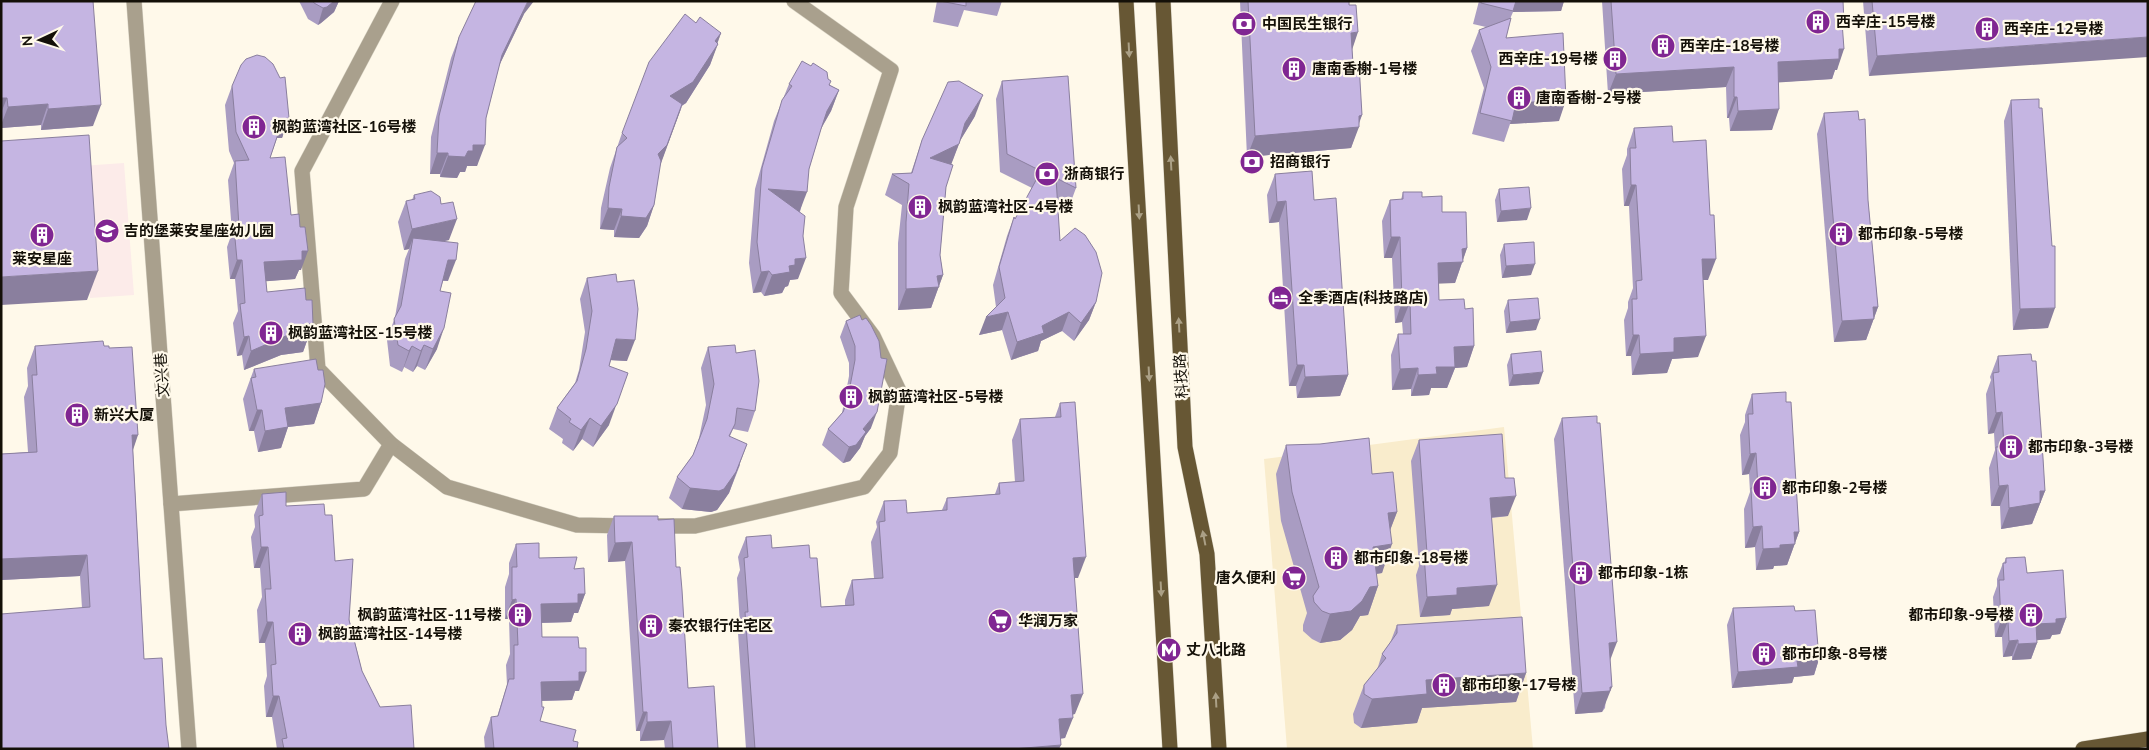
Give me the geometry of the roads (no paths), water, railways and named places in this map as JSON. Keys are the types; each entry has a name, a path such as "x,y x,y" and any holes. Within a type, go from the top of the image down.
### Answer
{"main road":[{"path":"1126,1 1170,749"},
{"name":"科技路","path":"1163,1 1185,447 1207,554 1219,749"},
{"path":"2083,749 2148,739"}],"street":[{"name":"文兴巷","path":"134,1 189,749"},
{"path":"392,1 302,171 318,369 391,444 447,487 577,525 695,526 864,487 890,453 899,391 873,336 841,293 846,207 891,70 794,1"},
{"path":"171,504 364,489 391,444"}],"place":[{"name":"西辛庄-15号楼","path":"1818,22"},
{"name":"中国民生银行","path":"1244,24"},
{"name":"西辛庄-12号楼","path":"1987,29"},
{"name":"西辛庄-18号楼","path":"1663,46"},
{"name":"西辛庄-19号楼","path":"1615,59"},
{"name":"唐南香榭-1号楼","path":"1294,69"},
{"name":"唐南香榭-2号楼","path":"1519,98"},
{"name":"枫韵蓝湾社区-16号楼","path":"254,127"},
{"name":"招商银行","path":"1252,162"},
{"name":"浙商银行","path":"1047,174"},
{"name":"枫韵蓝湾社区-4号楼","path":"920,207"},
{"name":"吉的堡莱安星座幼儿园","path":"107,231"},
{"name":"都市印象-5号楼","path":"1841,234"},
{"name":"莱安星座","path":"42,235"},
{"name":"全季酒店(科技路店)","path":"1280,298"},
{"name":"枫韵蓝湾社区-15号楼","path":"271,333"},
{"name":"枫韵蓝湾社区-5号楼","path":"851,397"},
{"name":"新兴大厦","path":"77,415"},
{"name":"都市印象-3号楼","path":"2011,447"},
{"name":"都市印象-2号楼","path":"1765,488"},
{"name":"都市印象-18号楼","path":"1336,558"},
{"name":"都市印象-1栋","path":"1581,573"},
{"name":"唐久便利","path":"1294,578"},
{"name":"枫韵蓝湾社区-11号楼","path":"520,615"},
{"name":"都市印象-9号楼","path":"2031,615"},
{"name":"华润万家","path":"1000,621"},
{"name":"秦农银行住宅区","path":"651,626"},
{"name":"枫韵蓝湾社区-14号楼","path":"300,634"},
{"name":"丈八北路","path":"1169,650"},
{"name":"都市印象-8号楼","path":"1764,654"},
{"name":"都市印象-17号楼","path":"1444,685"}]}
